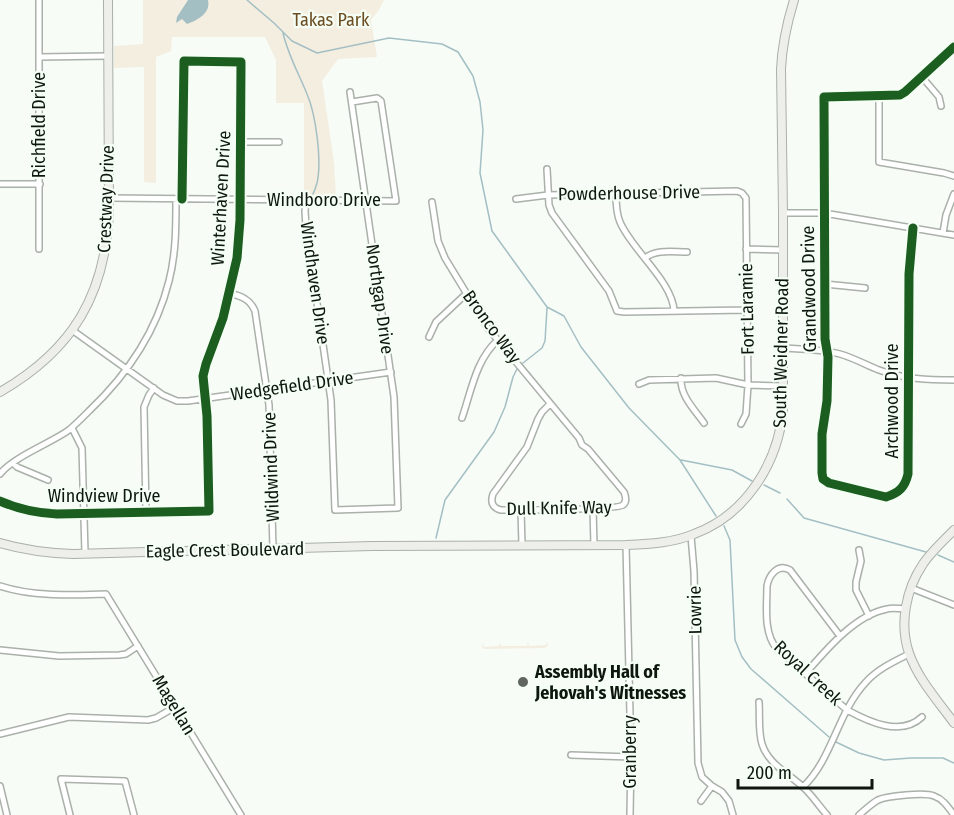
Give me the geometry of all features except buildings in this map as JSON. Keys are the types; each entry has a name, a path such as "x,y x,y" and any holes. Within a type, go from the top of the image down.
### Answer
{"main road":[{"name":"Crestway Drive","path":"0,392 38,367 72,330 83,314 102,268 108,232 108,0"},
{"name":"South Weidner Road","path":"450,545 594,546 651,544 676,540 691,536 724,518 748,495 763,476 772,459 782,427 781,69 785,32 794,0"},
{"path":"954,530 923,563 911,588 904,631 909,654 920,676 954,723"},
{"name":"Eagle Crest Boulevard","path":"0,543 50,553 450,545"}],"street":[{"name":"Richfield Drive","path":"39,0 39,249"},
{"path":"954,47 903,93 894,96 879,96 879,162 954,176"},
{"path":"39,57 108,56"},
{"name":"Winterhaven Drive","path":"179,199 183,61 241,62 240,200 237,258 223,318 204,370 203,382 207,416 210,511"},
{"path":"922,77 939,97 941,106"},
{"name":"Northgap Drive","path":"335,510 398,508 396,418 391,372 350,92"},
{"name":"Grandwood Drive","path":"823,479 822,434 827,409 824,97 879,96"},
{"name":"Windboro Drive","path":"108,198 396,201 381,101 377,98 352,102"},
{"path":"240,142 279,142"},
{"path":"547,169 549,205 552,213 609,291 617,310 624,312 746,310"},
{"path":"0,184 40,184"},
{"name":"Powderhouse Drive","path":"516,198 548,195 737,191 742,193"},
{"name":"Fort Laramie","path":"741,424 746,414 747,385 746,198 742,193"},
{"path":"616,194 618,219 622,228 669,292 674,311"},
{"path":"943,233 954,194"},
{"path":"0,474 13,463 72,428 128,370 152,326 170,279 175,251 179,199"},
{"name":"Windhaven Drive","path":"306,200 306,227 332,418 335,510"},
{"name":"Bronco Way","path":"432,201 441,250 487,327 579,438 586,442 588,449 624,492 625,502"},
{"path":"783,213 824,213 954,235"},
{"name":"Archwood Drive","path":"823,479 829,483 886,497 902,489 906,482 908,474 909,265 913,228"},
{"path":"746,249 783,249"},
{"path":"645,258 657,252 687,252"},
{"path":"825,284 865,288"},
{"name":"Wildwind Drive","path":"229,293 247,299 255,311 271,430 273,549"},
{"path":"429,337 436,322 467,293"},
{"name":"Wedgefield Drive","path":"72,330 154,388 177,401 391,372"},
{"path":"462,418 485,353 498,340"},
{"path":"783,348 827,351 907,378 954,380"},
{"path":"681,378 680,386 683,393 704,423"},
{"path":"639,384 649,380 716,378 747,385 783,386"},
{"path":"146,512 144,407 148,395 154,388"},
{"name":"Dull Knife Way","path":"550,404 538,419 527,447 493,494 492,505 501,510 521,510 618,507 625,502"},
{"path":"72,428 82,448 85,553"},
{"path":"13,463 17,467 48,480"},
{"name":"Windview Drive","path":"0,501 40,513 210,511"},
{"path":"593,508 594,546"},
{"path":"521,510 522,546"},
{"name":"Lowrie","path":"691,536 694,571 698,763 702,777 722,792 729,801 733,815"},
{"name":"Granberry","path":"626,545 631,757 630,815"},
{"path":"859,550 861,561 856,590 869,616"},
{"name":"Royal Creek","path":"840,636 790,570 778,569 773,573 767,586 768,631 774,645 848,710 868,721 892,727 912,724 922,717"},
{"name":"Magellan","path":"0,586 45,594 106,594 241,815"},
{"path":"911,588 954,605"},
{"path":"806,673 840,636 860,621 888,609 906,609"},
{"path":"0,650 58,656 119,655 126,654 138,646"},
{"path":"803,787 818,771 860,689 883,667 909,654"},
{"path":"759,702 760,734 766,753 775,765 803,787 827,815"},
{"path":"0,734 69,717 148,720 175,707"},
{"path":"571,755 631,757"},
{"path":"70,815 61,779 125,781 134,815"},
{"path":"0,786 7,815"},
{"path":"701,801 712,786"},
{"path":"859,815 879,800 924,794 936,796 944,801 954,815"}],"green space":[{"name":"Takas Park","path":"143,0 384,0 371,20 377,57 338,59 322,81 334,162 336,195 304,196 304,103 276,103 276,60 265,37 172,37 171,51 156,57 156,183 144,182 144,67 114,68 114,46 143,44"},
{"path":"528,642 529,646 546,645 547,642 548,645 545,648 484,649 482,647 482,643 484,647 499,646 500,643 502,646 527,646"}],"water":[{"path":"188,0 208,0 208,9 199,18 187,24 182,19 176,23 177,17"}],"waterway":[{"path":"247,0 292,41 317,53 389,38 442,44 458,52 473,76 480,102 483,130 480,173 492,231 547,307 564,316 581,347 629,408 680,460 716,516"},
{"path":"283,33 310,103 315,126 318,174 317,185 312,196"},
{"path":"523,363 542,348 545,341 547,308"},
{"path":"436,538 445,500 494,432 517,369"},
{"path":"681,460 732,470 752,481"},
{"path":"764,485 780,493"},
{"path":"787,499 804,518 926,552"},
{"path":"724,526 730,540 735,640 742,657 751,669 829,737"},
{"path":"938,555 954,562"},
{"path":"836,742 859,753 884,760 943,758 954,763"}],"cycle path":[{"path":"913,228 909,274 908,474 901,489 886,497 829,483 823,479 822,473 822,434 827,401 828,357 825,339 824,97 900,95 954,47"},
{"path":"0,501 28,510 57,514 209,511 207,416 203,376 223,318 237,258 240,220 241,62 184,61 182,199"}],"place":[{"name":"Assembly Hall of Jehovah's Witnesses","path":"523,682"}]}
